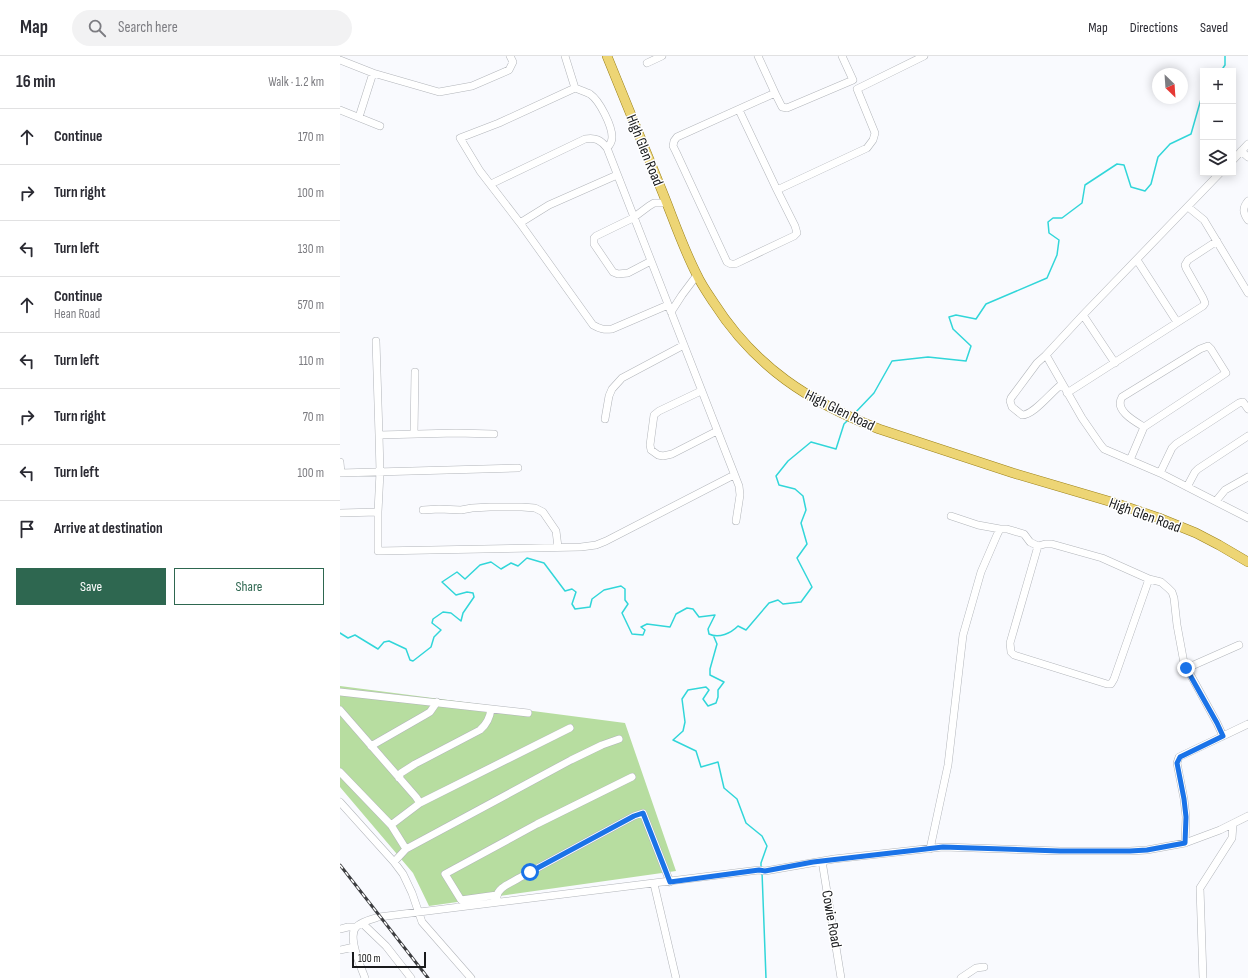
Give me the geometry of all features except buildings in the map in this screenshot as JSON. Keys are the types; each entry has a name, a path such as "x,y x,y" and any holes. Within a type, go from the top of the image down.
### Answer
{"main road":[{"name":"High Glen Road","path":"607,56 696,275 723,317 741,340 765,364 787,382 838,412 879,430 1159,518 1196,533 1248,562"}],"street":[{"path":"340,60 373,73 439,92 472,86 509,70 513,62 510,56"},
{"path":"565,56 575,88 590,95 598,103 610,127 612,137 611,144 607,148"},
{"path":"647,63 662,56"},
{"path":"758,56 782,106 787,108 853,80"},
{"path":"777,190 867,148 870,144 875,133 842,56"},
{"path":"857,89 924,56"},
{"path":"359,117 373,73"},
{"path":"575,88 499,123 460,138 480,171 520,223 593,325 599,328 612,329 670,309 696,275"},
{"path":"739,110 797,233 794,236 735,264 731,264 727,262 673,143 677,137 775,93"},
{"path":"340,110 380,126"},
{"path":"491,184 585,139 597,139 607,148 633,218 739,486 740,495 736,521"},
{"path":"1236,157 1248,144"},
{"path":"1241,151 1248,157"},
{"path":"520,223 549,205 617,175"},
{"path":"1062,384 1029,413 1022,414 1012,407 1010,401 1011,398 1037,364 1217,176"},
{"path":"1248,201 1243,210 1248,220"},
{"path":"651,261 628,273 618,274 613,272 594,244 594,238 633,218 649,206 667,203"},
{"path":"1188,207 1204,220 1248,293"},
{"path":"1067,393 1199,309 1205,303 1186,268 1186,262 1217,241"},
{"path":"1137,260 1177,322"},
{"path":"1083,315 1115,363"},
{"path":"376,341 380,472 378,551 558,548 596,545 734,475"},
{"path":"605,419 609,396 612,389 622,378 684,345"},
{"path":"1130,460 1144,428 1226,373 1208,346 1200,349 1122,397 1119,402 1121,409 1132,420 1144,428"},
{"path":"1046,355 1082,418 1104,449 1160,473 1248,518"},
{"path":"414,434 415,372"},
{"path":"701,391 659,411 654,415 650,445 651,450 658,455 663,456 672,454 717,430"},
{"path":"1160,473 1172,448 1176,444 1239,403 1243,402 1248,409"},
{"path":"379,435 494,434"},
{"path":"1187,487 1198,469 1248,436"},
{"path":"340,462 340,473 518,468"},
{"path":"1216,501 1225,490 1248,477"},
{"path":"423,510 461,510 490,507 535,508 543,512 556,531 558,548"},
{"path":"340,513 378,512"},
{"path":"951,516 978,525 1007,529 1024,534 1030,542 1038,546 1052,544 1102,558 1149,579 1161,582 1172,592 1174,598 1177,625 1186,668 1223,736"},
{"path":"930,849 948,765 963,635 982,572 1000,529"},
{"path":"1038,546 1010,643 1011,652 1014,655 1107,684 1111,684 1114,679 1149,579"},
{"path":"1186,668 1239,645"},
{"path":"340,692 528,713"},
{"path":"371,746 430,712 437,702"},
{"path":"399,778 401,773 415,764 480,730 488,721 490,709"},
{"path":"340,710 420,803"},
{"path":"1185,843 1186,817 1177,763 1180,757 1248,724"},
{"path":"391,825 420,803 570,728"},
{"path":"394,862 406,849 571,760 602,745 619,739"},
{"path":"340,772 391,825 406,849"},
{"path":"497,894 461,900 445,874 537,824 632,777"},
{"path":"340,802 403,874 409,885 422,922 471,978"},
{"path":"497,902 497,894 500,889 634,816 643,813 670,882"},
{"path":"340,929 359,925 379,917 762,871 822,861 943,847 1060,851 1147,850 1185,843 1220,830 1248,816"},
{"path":"1203,978 1200,888 1232,838 1233,824"},
{"name":"Cowie Road","path":"822,861 841,978"},
{"path":"654,884 676,978"},
{"path":"359,925 353,931 354,947 365,978"},
{"path":"359,925 386,946 411,978"},
{"path":"340,950 354,947"},
{"path":"961,978 976,968 984,968"}],"green space":[{"path":"340,686 625,723 676,871 429,906 413,873 340,787"}],"waterway":[{"path":"1223,68 1225,65 1225,56"},
{"path":"853,415 874,393 892,361 928,357 966,361 971,346 953,329 949,317 956,315 976,319 986,304 1047,278 1057,255 1059,240 1049,233 1048,222 1053,218 1062,218 1082,203 1085,185 1117,164 1124,165 1131,187 1145,191 1151,184 1158,157 1170,144 1191,134 1200,102"},
{"path":"340,633 348,638 355,635 378,649 384,642 389,641 406,649 410,660 413,661 431,647 434,637 441,630 432,623 433,619 443,612 451,613 461,621 463,613 474,597 473,593 467,592 456,595 442,582 457,572 465,579 480,565 491,562 501,569 511,563 518,566 527,558 544,563 565,591 572,589 576,592 572,604 575,609 590,607 592,599 604,590 621,586 625,589 625,600 628,604 622,613 632,634 643,635 645,630 641,627 647,624 670,627 676,614 687,608 693,609 699,617 715,615 708,629 709,634 721,636 732,631 738,626 746,630 769,603 778,600 783,604 801,602 812,587 797,558 807,544 801,523 806,510 803,496 795,489 779,485 776,476 788,461 811,442 836,449 844,424 849,419"},
{"path":"714,637 717,644 710,669 710,675 724,682 718,690 716,703 708,706 703,699 709,690 706,687 688,690 682,699 685,722 683,731 673,740 696,751 701,767 718,762 724,788 737,799 746,823 762,836 767,846 761,863 761,868"},
{"path":"762,872 766,978"}],"railway":[{"path":"340,865 428,978"}],"route":[{"path":"530,872 634,816 643,813 670,882 759,870 765,871 834,859 943,847 1060,851 1130,851 1147,850 1185,843 1184,835 1186,817 1177,763 1180,757 1223,736 1186,668"}]}
